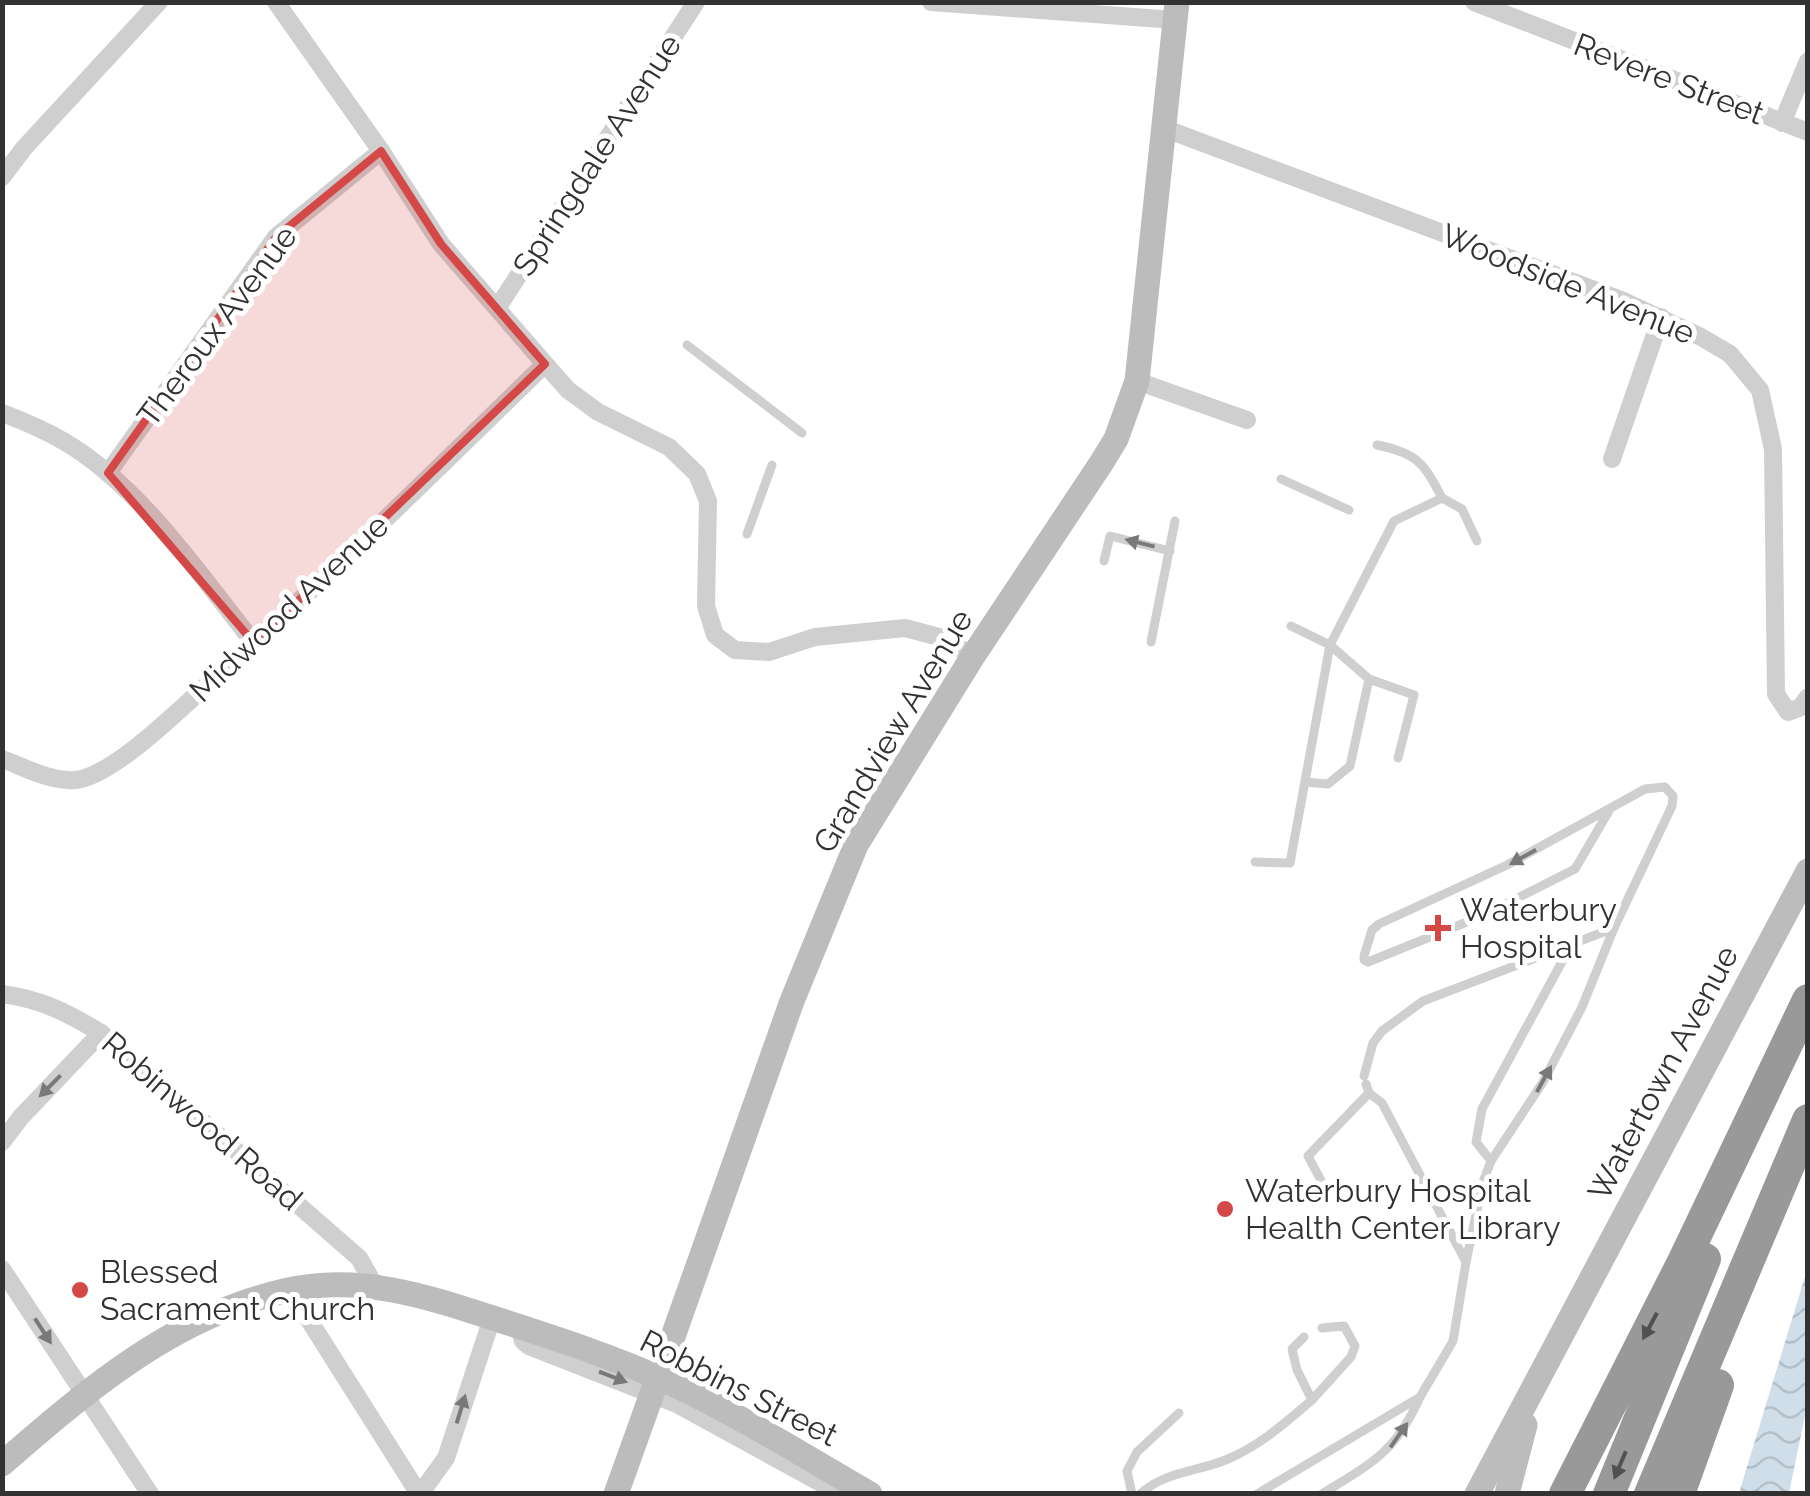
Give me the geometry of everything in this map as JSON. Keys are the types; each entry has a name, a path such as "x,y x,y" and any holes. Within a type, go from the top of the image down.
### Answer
{"highway":[{"path":"1565,1494 1684,1260 1808,1000"},
{"path":"1608,1494 1686,1308 1785,1050"},
{"path":"1650,1494 1808,1120"},
{"path":"1680,1494 1808,1135"}],"main road":[{"name":"Grandview Avenue","path":"616,1494 792,1001 856,845 973,656 1116,438 1137,381 1176,11"},
{"name":"Watertown Avenue","path":"1477,1494 1808,870"},
{"name":"Robbins Street","path":"2,1464 84,1393 172,1336 246,1302 290,1290 376,1286 492,1318 666,1381 870,1494"},
{"name":"Watertown Avenue","path":"1508,1494 1517,1450 1547,1359"}],"street":[{"path":"2,178 24,148 159,2"},
{"path":"276,2 382,151 441,244 568,390 598,412 669,447 697,474 708,502 706,606 715,634 735,650 769,652 815,637 905,628 942,638 973,656"},
{"name":"Springdale Avenue","path":"498,307 696,2"},
{"path":"931,2 1176,11"},
{"name":"Revere Street","path":"1474,2 1808,132"},
{"path":"1782,123 1808,61"},
{"name":"Woodside Avenue","path":"1166,129 1661,317 1730,354 1760,390 1772,449 1776,694 1788,712 1801,707 1808,697"},
{"name":"Theroux Avenue","path":"108,473 276,237 382,151"},
{"path":"1612,458 1661,317"},
{"name":"Midwood Avenue","path":"2,759 56,779 77,781 100,771 148,738 254,643 545,364"},
{"path":"1137,381 1247,420"},
{"path":"2,413 65,442 108,473 175,544 254,643"},
{"name":"Robinwood Road","path":"2,994 59,1008 101,1033 359,1258 376,1286"},
{"path":"2,1142 20,1117 101,1033"},
{"path":"2,1269 150,1494"},
{"path":"290,1290 420,1494 446,1458 492,1318"},
{"name":"Robbins Street","path":"519,1327 529,1346 653,1390 841,1494"}],"lane":[{"path":"687,344 802,434"},
{"path":"1377,445 1403,450 1424,465 1442,498 1462,509 1477,540"},
{"path":"746,534 772,465"},
{"path":"1281,480 1350,510"},
{"path":"1256,862 1290,863 1330,645 1394,522 1442,498"},
{"path":"1151,642 1175,521"},
{"path":"1104,561 1110,536 1170,551"},
{"path":"1291,626 1330,645 1369,679 1414,694 1398,758"},
{"path":"1305,782 1328,784 1350,766 1369,679"},
{"path":"1322,1494 1390,1449 1405,1431 1453,1341 1466,1262 1491,1161 1543,1082 1566,1037 1672,806 1673,796 1665,787 1644,789 1492,873 1372,930 1364,960 1368,962 1404,950 1563,876 1579,864 1609,811"},
{"path":"1326,1190 1308,1156 1366,1084 1373,1043 1392,1020 1423,1001 1614,928"},
{"path":"1491,1161 1476,1142 1482,1109 1570,947"},
{"path":"1366,1084 1382,1103 1466,1262"},
{"path":"1140,1494 1154,1480 1224,1461 1265,1441 1312,1400 1342,1368 1354,1346 1344,1326 1322,1328"},
{"path":"1304,1337 1292,1349 1297,1370 1312,1400"},
{"path":"1257,1494 1420,1397"},
{"path":"1132,1494 1127,1471 1137,1452 1179,1413"}],"highlighted area":[{"path":"381,151 441,244 545,364 254,643 108,473 276,237"}],"water":[{"path":"1807,1270 1807,1406 1789,1493 1739,1493"}],"place":[{"name":"Waterbury Hospital","path":"1438,928"},
{"name":"Waterbury Hospital Health Center Library","path":"1225,1209"},
{"name":"Blessed Sacrament Church","path":"80,1290"}]}
